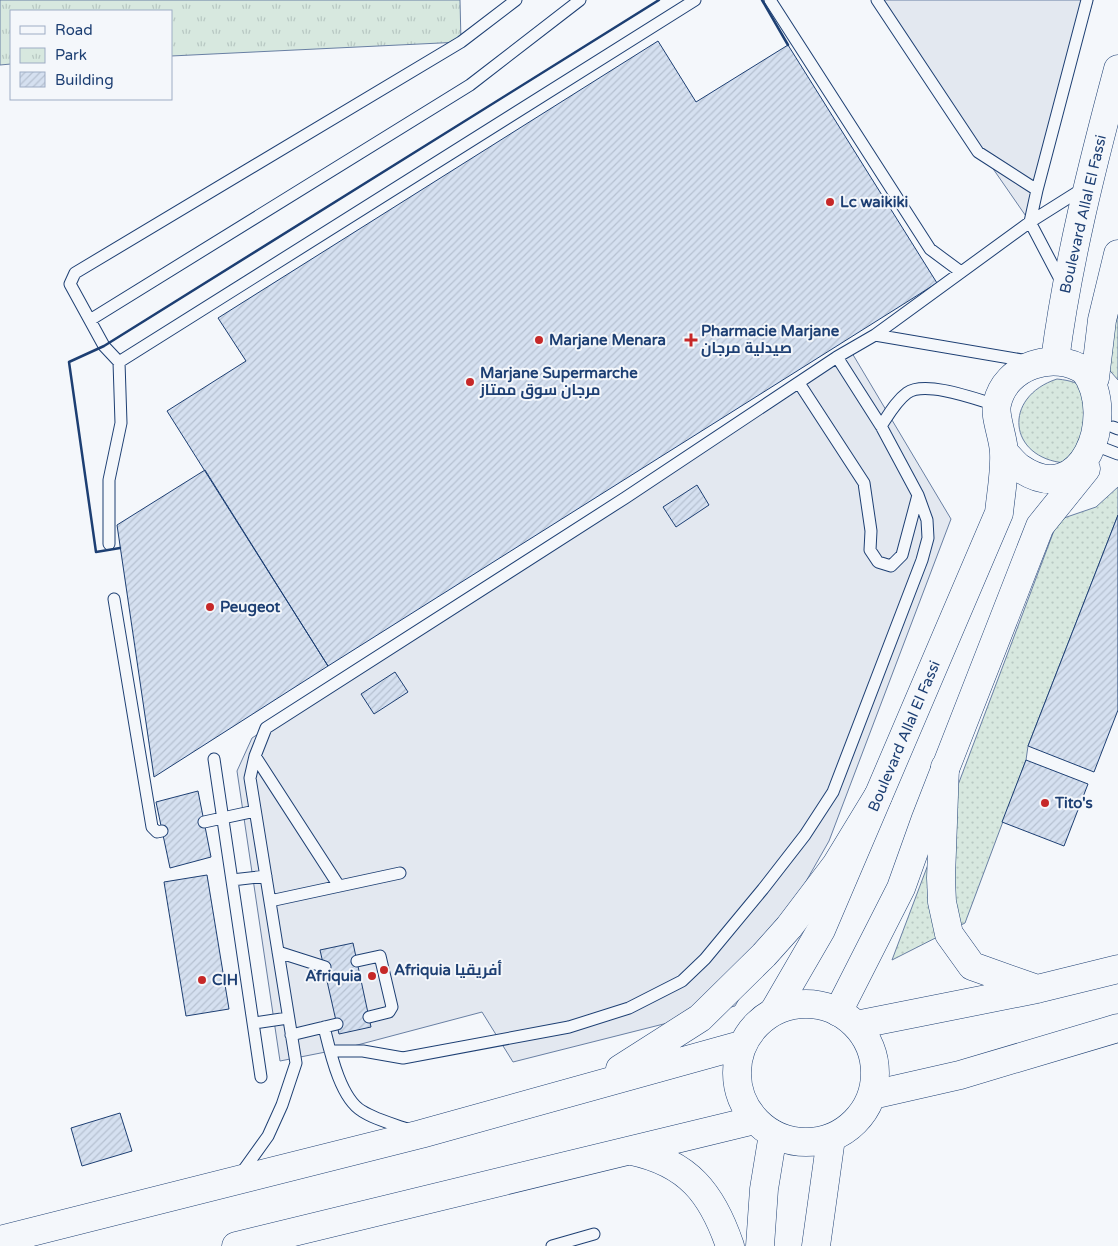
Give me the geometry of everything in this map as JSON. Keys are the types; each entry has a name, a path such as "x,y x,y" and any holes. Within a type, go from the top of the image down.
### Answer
{"main road":[{"name":"Boulevard Allal El Fassi","path":"1047,362 1066,290 1086,188 1118,69"},
{"path":"1095,378 1102,320 1118,254"},
{"path":"847,1018 901,888 1040,526 1086,469 1113,440 1112,409 1106,392 1095,378 1077,365 1047,362 1020,371 1005,386 996,405 1004,452 1020,468 1042,478 1065,478 1086,469"},
{"name":"Boulevard Allal El Fassi","path":"774,1011 821,930 1000,513 1004,452"},
{"path":"946,767 941,878 942,902 948,934 972,966 1037,989"},
{"path":"586,1089 650,1051 700,1018 764,955 789,927 836,865 878,796"},
{"path":"847,1018 1037,989 1118,969"},
{"path":"802,1004 817,1005 847,1018 867,1040 873,1058 875,1077 872,1095 862,1114 848,1128 831,1138 811,1142 791,1141 764,1127 743,1102 736,1081 741,1046 757,1023 774,1011 802,1004"},
{"path":"872,1095 960,1075 1118,1028"},
{"path":"0,1240 421,1134 741,1046"},
{"path":"236,1246 283,1241 632,1151 764,1127"},
{"path":"760,1246 764,1189 764,1127"},
{"path":"816,1246 831,1138"},
{"path":"632,1151 647,1154 676,1167 701,1188 720,1218 730,1246"}],"lane":[{"path":"109,544 109,480 121,423 119,362 104,346 70,284 75,273 461,42 516,0"},
{"path":"90,320 470,85 580,0"},
{"path":"119,362 695,0"},
{"path":"770,0 930,249 961,272"},
{"path":"877,0 978,152 1037,190"},
{"path":"1066,290 1030,222 1087,0"},
{"path":"236,1180 268,1136 282,1104 296,1062 250,778 255,756 266,728 838,357 875,336 1030,222 1086,188"},
{"path":"875,336 1047,362"},
{"path":"330,1051 363,1052 403,1058 569,1027 629,1008 682,980 705,959 805,835 833,792 922,560 928,538 927,520 918,495 881,426 838,357"},
{"path":"799,383 864,483 871,531 870,550 878,562 890,566 902,555 918,495"},
{"path":"881,426 899,400 909,391 920,387 958,394 996,405"},
{"path":"114,599 152,827 157,832 162,831"},
{"path":"255,756 339,886"},
{"path":"214,759 261,1077"},
{"path":"204,822 255,810"},
{"path":"270,901 400,873"},
{"path":"232,880 266,876"},
{"path":"278,952 324,967"},
{"path":"357,961 380,956 392,1007 389,1012 369,1017"},
{"path":"254,1023 288,1018"},
{"path":"291,1035 337,1024"},
{"path":"324,1027 330,1051 350,1102 362,1111 421,1134"},
{"path":"552,1246 594,1234"}],"green space":[{"path":"0,0 460,0 461,42 172,56 172,10 10,10 10,64 0,65"},
{"path":"1118,313 1118,380 1105,365"},
{"path":"1057,379 1075,383 1086,390 1103,417 1065,463 1046,459 1032,450 1023,439 1019,426 1020,412 1027,399 1039,388"},
{"path":"1118,487 1118,515 1028,746 1026,760 965,923 892,960 1058,520 1096,507"}],"shaded area":[{"path":"876,0 1093,0 1030,222"},
{"path":"852,353 951,519 829,841 735,1006 513,1062 482,1012 346,1048 280,1061 237,771 252,738"}],"building":[{"name":"Marjane Menara","path":"658,41 696,102 788,45 937,283 328,666 167,411 246,361 218,318"},
{"name":"Peugeot","path":"205,470 328,666 154,777 117,525"},
{"path":"697,485 709,505 676,527 663,507"},
{"path":"1118,515 1118,710 1094,772 1028,746"},
{"path":"395,672 408,692 374,714 361,694"},
{"name":"Tito's","path":"1026,760 1088,784 1064,846 1002,822"},
{"path":"198,791 211,857 170,868 156,802"},
{"path":"207,875 229,1009 186,1016 164,882"},
{"path":"353,943 371,1027 339,1034 320,950"},
{"path":"120,1113 132,1151 82,1166 71,1128"}],"wall":[{"path":"120,548 96,552 69,362 104,346 659,0"},
{"path":"762,0 788,45"}],"place":[{"name":"Lc waikiki","path":"830,202"},
{"name":"Marjane Menara","path":"539,340"},
{"name":"Pharmacie Marjane صيدلية مرجان","path":"691,340"},
{"name":"Marjane Supermarche مرجان سوق ممتاز","path":"470,382"},
{"name":"Peugeot","path":"210,607"},
{"name":"Tito's","path":"1045,803"},
{"name":"Afriquia أفريقيا","path":"384,970"},
{"name":"Afriquia","path":"372,976"},
{"name":"CIH","path":"202,980"}]}
